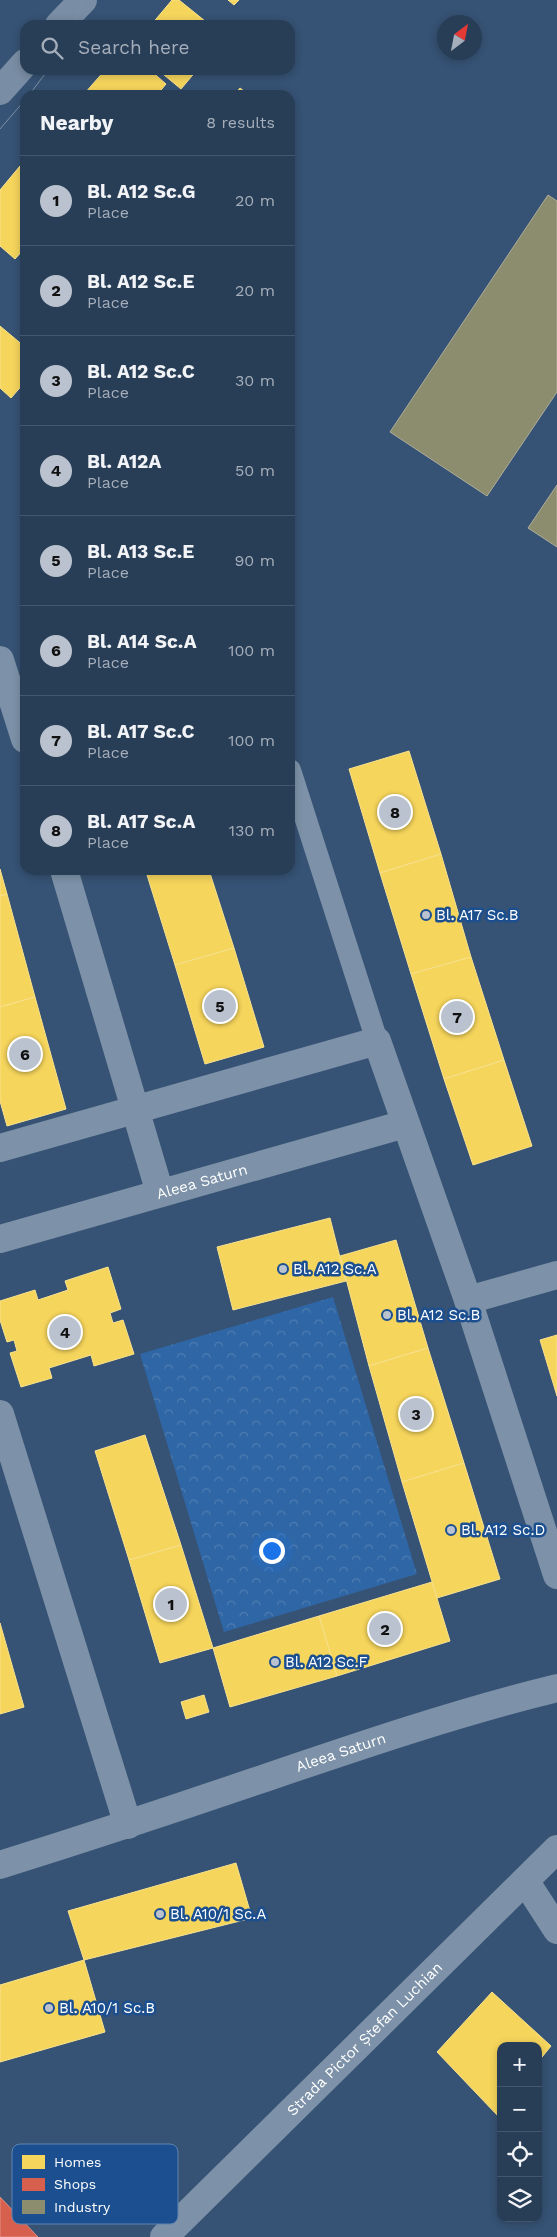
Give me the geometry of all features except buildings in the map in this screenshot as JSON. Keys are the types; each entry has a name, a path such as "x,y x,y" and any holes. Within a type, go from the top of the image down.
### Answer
{"main road":[{"path":"0,91 20,69"}],"street":[{"path":"0,660 20,723"},
{"path":"65,875 160,1193"},
{"path":"0,1148 135,1108 377,1041 468,1300 557,1575"},
{"name":"Aleea Saturn","path":"0,1239 405,1124"},
{"path":"468,1300 557,1275"},
{"path":"0,1414 128,1825"},
{"name":"Aleea Saturn","path":"0,1864 128,1825 400,1732 505,1701 557,1688"},
{"name":"Strada Pictor Ștefan Luchian","path":"178,2223 526,1882 557,1849"},
{"path":"526,1882 557,1930"},
{"name":"Strada Pictor Ștefan Luchian","path":"164,2237 177,2224"}],"lane":[{"path":"295,786 377,1041"}],"green space":[{"path":"333,1297 417,1574 224,1632 140,1354"}],"tram line":[{"path":"76,20 83,0"},
{"path":"33,90 44,75"},
{"path":"0,129 20,106"}],"place":[{"name":"Bl. A17 Sc.A","path":"395,812"},
{"name":"Bl. A17 Sc.B","path":"426,915"},
{"name":"Bl. A13 Sc.E","path":"220,1006"},
{"name":"Bl. A17 Sc.C","path":"457,1017"},
{"name":"Bl. A14 Sc.A","path":"25,1054"},
{"name":"Bl. A12 Sc.A","path":"283,1269"},
{"name":"Bl. A12 Sc.B","path":"387,1315"},
{"name":"Bl. A12A","path":"65,1332"},
{"name":"Bl. A12 Sc.C","path":"416,1414"},
{"name":"Bl. A12 Sc.D","path":"451,1530"},
{"name":"Bl. A12 Sc.G","path":"171,1604"},
{"name":"Bl. A12 Sc.E","path":"385,1629"},
{"name":"Bl. A12 Sc.F","path":"275,1662"},
{"name":"Bl. A10/1 Sc.A","path":"160,1914"},
{"name":"Bl. A10/1 Sc.B","path":"49,2008"}]}
